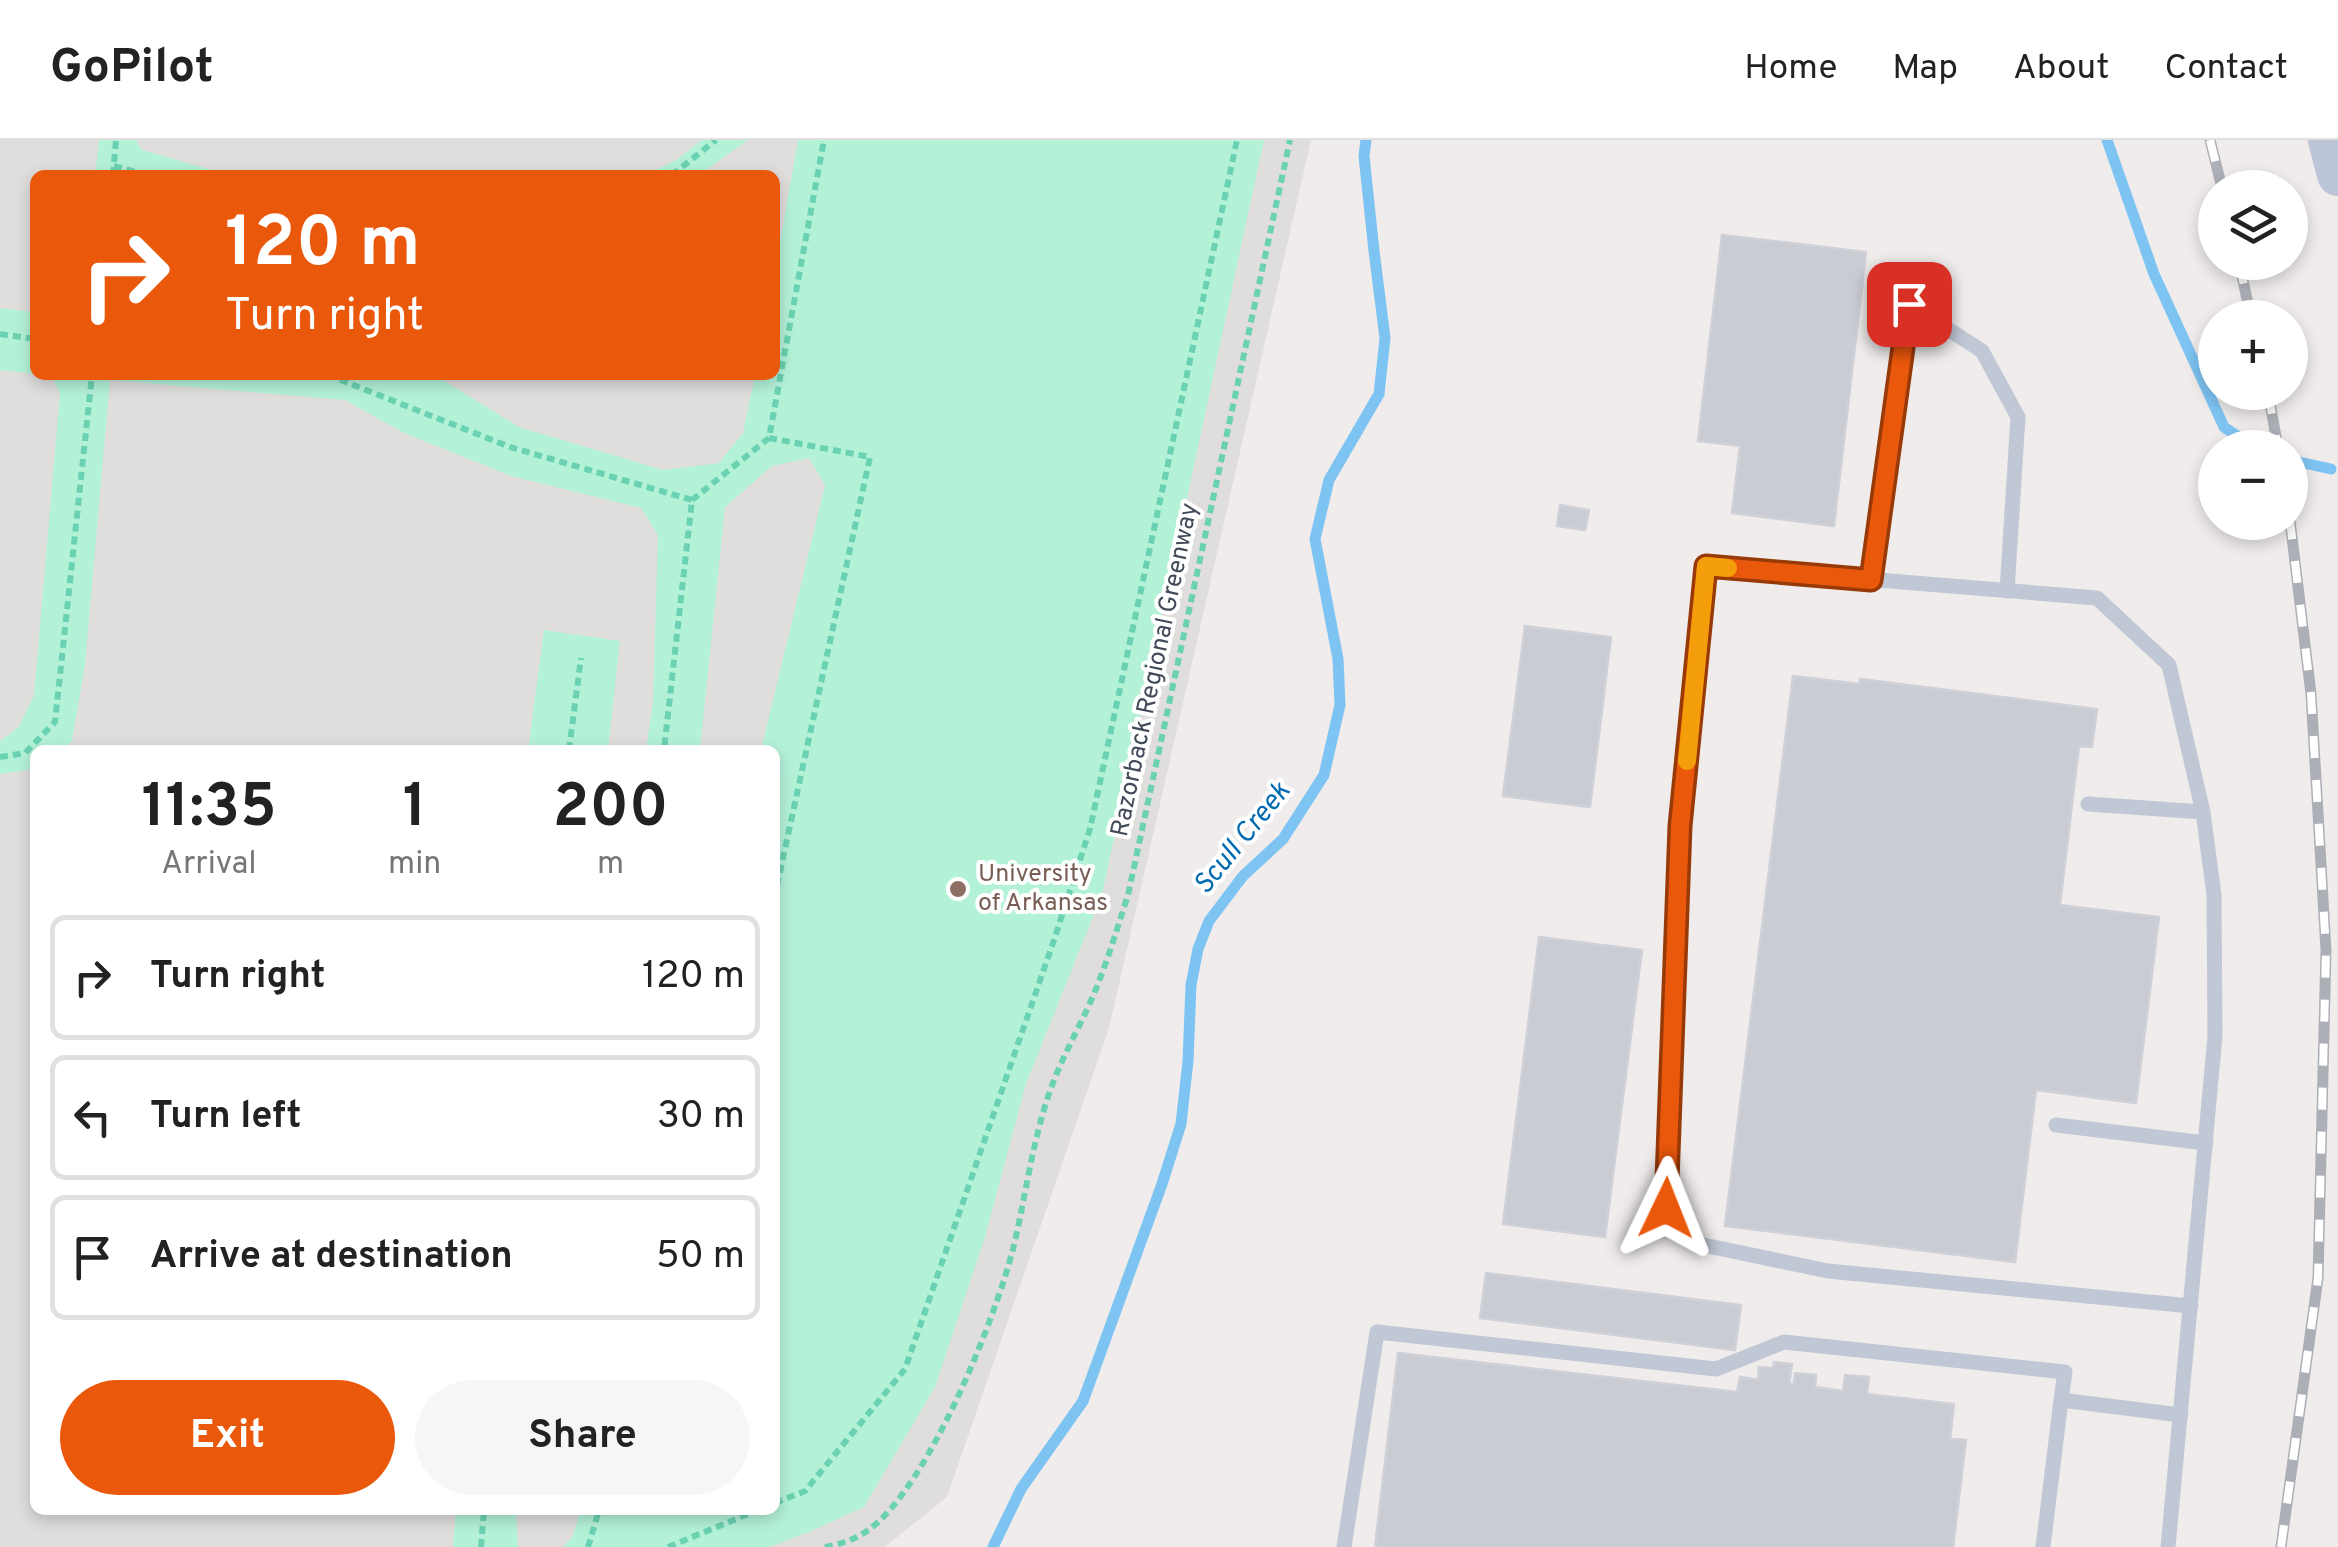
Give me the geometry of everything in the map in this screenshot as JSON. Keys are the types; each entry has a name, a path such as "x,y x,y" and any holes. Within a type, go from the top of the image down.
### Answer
{"main road":[{"path":"2328,140 2338,176"}],"lane":[{"path":"1871,580 1909,304 1982,351 2018,417 2007,591"},
{"path":"2168,1547 2181,1415 2206,1143 2215,1036 2214,912 2202,812 2170,665 2098,598 1706,566 1680,826 1666,1208 1694,1243 1828,1270 2191,1306"},
{"path":"2088,804 2202,812"},
{"path":"2056,1126 2206,1143"},
{"path":"1344,1547 1377,1332 1716,1368 1784,1342 2065,1372 2042,1547"},
{"path":"2061,1400 2181,1415"}],"path":[{"path":"113,170 116,140"},
{"path":"678,170 716,140"},
{"path":"780,378 824,140"},
{"path":"780,1501 805,1491 905,1369 1046,964 1090,828 1237,140"},
{"name":"Razorback Regional Greenway","path":"825,1547 845,1544 869,1530 889,1511 923,1462 976,1358 1012,1251 1037,1129 1052,1083 1100,979 1128,895 1290,140"},
{"path":"114,166 129,170"},
{"path":"0,334 30,339"},
{"path":"32,745 55,722 91,380"},
{"path":"340,380 510,448 692,500"},
{"path":"665,745 692,500 769,438 780,380"},
{"path":"769,438 870,456 780,872"},
{"path":"570,745 581,658"},
{"path":"0,757 24,753 30,747"},
{"path":"481,1547 484,1515"},
{"path":"588,1547 598,1515"},
{"path":"668,1547 746,1515"}],"shaded area":[{"name":"University of Arkansas","path":"0,140 1311,140 1109,1028 947,1497 885,1547 0,1547"}],"green space":[{"path":"99,140 136,140 142,150 212,170 96,170"},
{"path":"702,140 748,140 706,170 655,170 675,161"},
{"path":"798,140 1264,140 1102,894 1026,1084 985,1237 935,1387 864,1507 809,1532 769,1547 563,1547 573,1536 579,1515 780,1515 780,745 762,745 825,485 809,458 772,466 725,507 701,745 647,745 653,702 658,535 641,508 511,476 404,433 345,400 110,380 443,380 519,427 663,470 719,463 743,433 754,380 780,380 780,243"},
{"path":"0,308 30,311 30,373 0,370"},
{"path":"54,380 110,380 85,665 72,741 68,745 30,745 30,770 0,774 0,741 18,728 34,695 60,393"},
{"path":"544,630 620,641 609,745 529,745"},
{"path":"456,1515 516,1515 518,1547 453,1547"}],"building":[{"path":"1722,235 1866,252 1834,526 1732,513 1740,446 1698,441"},
{"path":"1560,505 1589,510 1585,530 1557,526"},
{"path":"1525,626 1611,637 1590,807 1503,796"},
{"path":"1793,676 1860,684 1860,679 2097,709 2092,747 2079,746 2060,905 2159,917 2136,1103 2036,1090 2015,1262 1725,1226"},
{"path":"1539,937 1642,950 1605,1237 1503,1224"},
{"path":"1486,1273 1741,1305 1735,1350 1480,1318"},
{"path":"1398,1353 1737,1392 1740,1377 1758,1380 1759,1367 1773,1368 1774,1362 1792,1364 1789,1384 1794,1384 1795,1373 1816,1375 1815,1387 1843,1391 1845,1375 1869,1377 1867,1394 1954,1404 1950,1439 1966,1440 1953,1547 1375,1547"}],"waterway":[{"name":"Scull Creek","path":"993,1547 1021,1489 1083,1401 1162,1184 1181,1124 1191,985 1198,949 1209,921 1243,876 1283,839 1324,775 1340,705 1338,659 1315,539 1329,480 1379,394 1385,338 1364,156 1366,140"},
{"path":"2107,140 2154,274 2228,430"},
{"path":"2308,464 2331,469"}],"railway":[{"path":"2210,140 2218,170"},
{"path":"2243,280 2247,300"},
{"path":"2271,410 2275,430"},
{"path":"2281,1547 2318,1278 2326,950 2311,694 2292,540"}],"slow traffic":[{"path":"1687,761 1706,566 1728,568"}],"place":[{"name":"University of Arkansas","path":"958,889"}],"route":[{"path":"1666,1208 1680,826 1706,566 1871,580 1909,304"}]}
